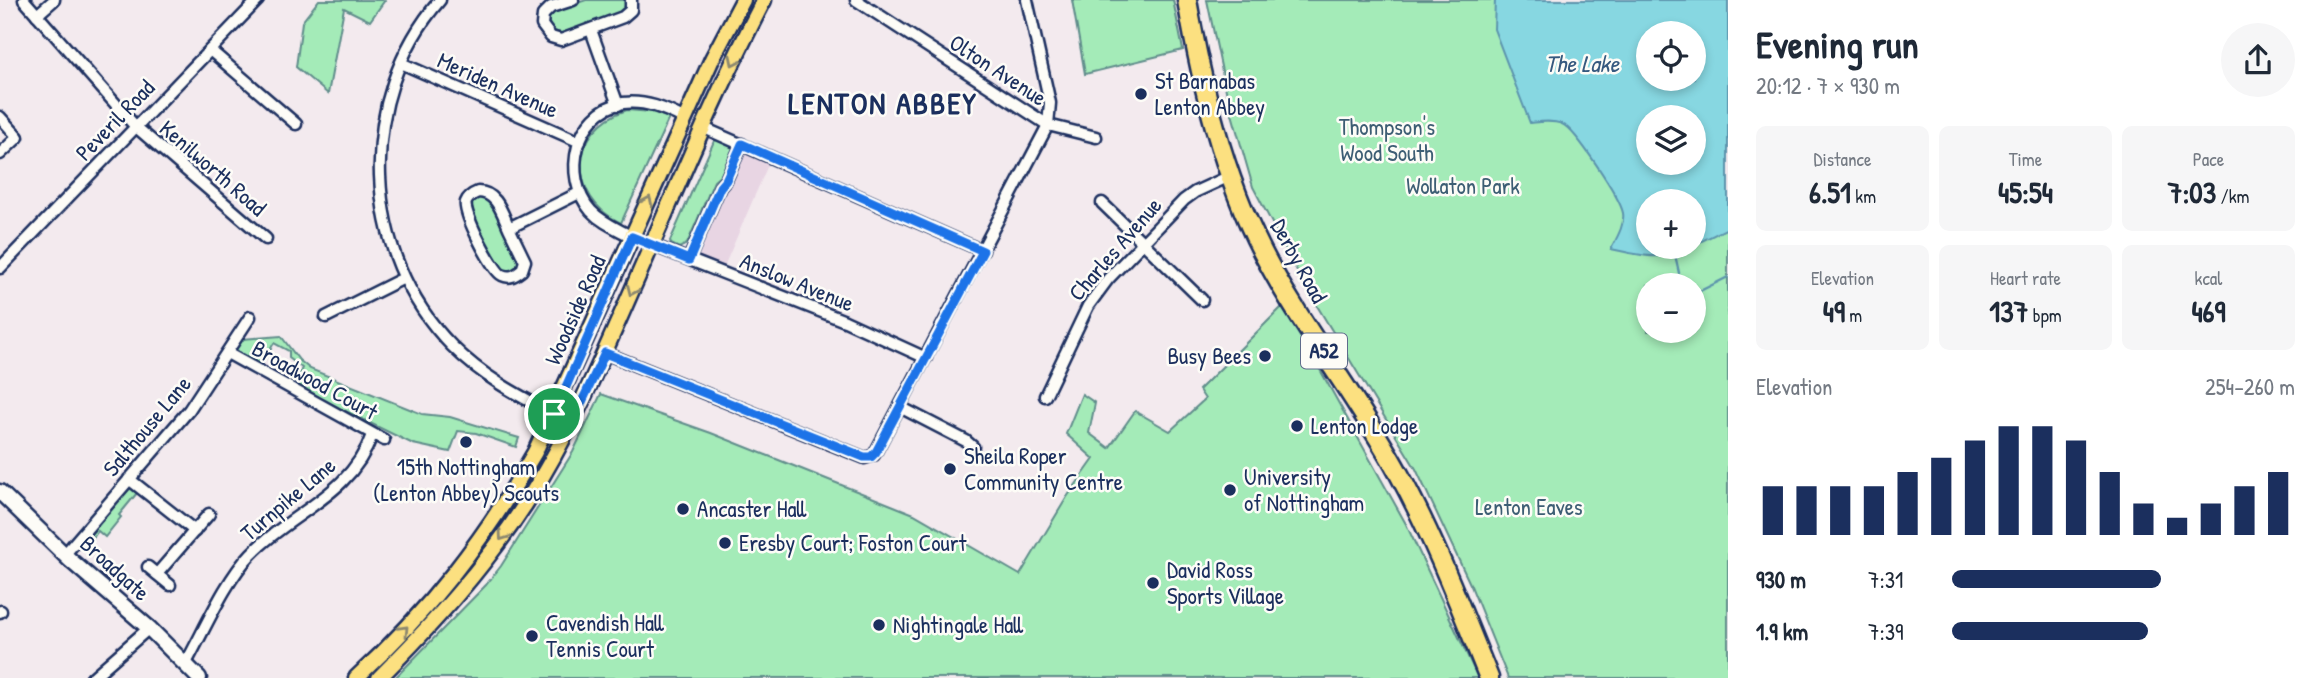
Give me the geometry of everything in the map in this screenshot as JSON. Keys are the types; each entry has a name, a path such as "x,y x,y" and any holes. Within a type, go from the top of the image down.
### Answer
{"highway":[{"name":"Derby Road","path":"1187,0 1212,115 1232,176 1263,254 1363,412 1419,512 1489,678"}],"main road":[{"name":"Woodside Road","path":"356,678 415,619 459,569 511,493 554,414 712,59 743,0"},
{"name":"Woodside Road","path":"379,678 444,611 486,559 526,503 572,423 732,63 764,0"},
{"path":"632,237 652,245"},
{"path":"554,414 572,423"},
{"name":"Broadgate","path":"0,492 149,628 199,678"}],"street":[{"name":"Kenilworth Road","path":"24,0 135,126 266,239"},
{"path":"37,15 54,0"},
{"name":"Peveril Road","path":"0,268 258,0"},
{"path":"440,0 416,33 401,62 385,113 380,171 385,222 404,278 440,332 460,354 503,388 554,414"},
{"path":"573,0 551,7 545,12 542,20 545,31 551,37 561,40 627,15 631,10 631,0"},
{"name":"Olton Avenue","path":"856,0 1048,125 1096,137"},
{"path":"605,353 864,457 871,457 1048,125 1049,103 1027,0"},
{"path":"591,30 618,105"},
{"path":"209,50 296,124"},
{"name":"Meriden Avenue","path":"401,62 580,142"},
{"path":"632,237 602,220 579,193 575,169 580,142 596,116 618,105 638,103 656,106 685,119"},
{"path":"0,117 18,137 0,154"},
{"path":"704,128 983,251"},
{"path":"689,260 720,187 726,180 742,144"},
{"name":"Charles Avenue","path":"1045,397 1051,371 1088,306 1108,279 1190,195 1232,176"},
{"path":"478,192 488,193 496,200 509,228 525,261 519,273 506,277 495,269 466,214 465,203 478,192"},
{"path":"509,228 579,193"},
{"path":"1102,203 1202,300"},
{"name":"Anslow Avenue","path":"652,245 845,321 926,358"},
{"path":"326,317 404,278"},
{"name":"Salthouse Lane","path":"65,554 189,410 250,317"},
{"name":"Broadwood Court","path":"227,353 384,440"},
{"path":"900,407 973,447"},
{"name":"Turnpike Lane","path":"185,665 236,573 250,555 346,480 367,451 372,435"},
{"path":"129,479 195,531"},
{"path":"157,574 209,514"},
{"path":"148,567 170,585"},
{"path":"92,678 149,628"}],"shaded area":[{"path":"747,139 774,151 720,276 692,265"}],"green space":[{"path":"319,0 385,0 370,21 344,8 328,94 296,67 302,22"},
{"path":"586,0 626,0 626,9 562,33 552,29 548,18 551,12"},
{"path":"1072,0 1173,0 1183,50 1085,74"},
{"name":"Wollaton Park","path":"1207,0 1728,0 1728,678 1508,678 1471,586 1416,469 1305,286 1253,187 1228,100"},
{"path":"627,110 652,112 669,118 621,223 603,212 591,197 584,181 582,164 585,147 594,132 608,119"},
{"path":"720,139 733,148 721,175 714,181 687,244 679,248 670,241 714,141"},
{"path":"481,195 492,201 520,261 517,269 509,273 497,268 470,213 470,202"},
{"name":"University of Nottingham","path":"1284,305 1406,524 1478,678 395,678 486,585 501,566 573,452 601,394 711,433 914,514 1020,575 1067,497 1094,459 1066,434 1082,394 1095,403 1089,433 1109,448 1135,411 1170,431 1205,399 1199,390"},
{"path":"281,336 299,360 310,369 422,414 450,417 519,438 516,447 476,433 458,431 450,452 413,444 294,386 302,368 289,358 289,351 274,343 260,367 234,353 242,339"},
{"path":"130,487 137,493 119,515 121,517 105,537 98,531 93,538 90,535"}],"water":[{"name":"The Lake","path":"1495,0 1728,0 1728,228 1706,239 1706,189 1636,189 1636,254 1611,249 1620,232 1623,213 1597,165 1577,138 1562,124 1530,123 1494,29"}],"waterway":[{"path":"1676,259 1679,273"},
{"path":"1706,288 1728,277"}],"place":[{"name":"St Barnabas Lenton Abbey","path":"1141,94"},
{"name":"Busy Bees","path":"1265,356"},
{"name":"Lenton Lodge","path":"1297,426"},
{"name":"15th Nottingham (Lenton Abbey) Scouts","path":"466,442"},
{"name":"Sheila Roper Community Centre","path":"950,469"},
{"name":"University of Nottingham","path":"1230,490"},
{"name":"Ancaster Hall","path":"683,509"},
{"name":"Eresby Court; Foston Court","path":"725,543"},
{"name":"David Ross Sports Village","path":"1153,583"},
{"name":"Nightingale Hall","path":"879,625"},
{"name":"Cavendish Hall Tennis Court","path":"532,636"}],"district":[{"name":"LENTON ABBEY","path":"883,104"}],"route":[{"path":"742,144 983,251 871,457 864,457 605,353 572,423 554,414 632,237 689,260 720,187 726,180 742,144"}],"park label":[{"name":"Thompson's Wood South","path":"1387,140"},
{"name":"Lenton Eaves","path":"1529,507"}]}
